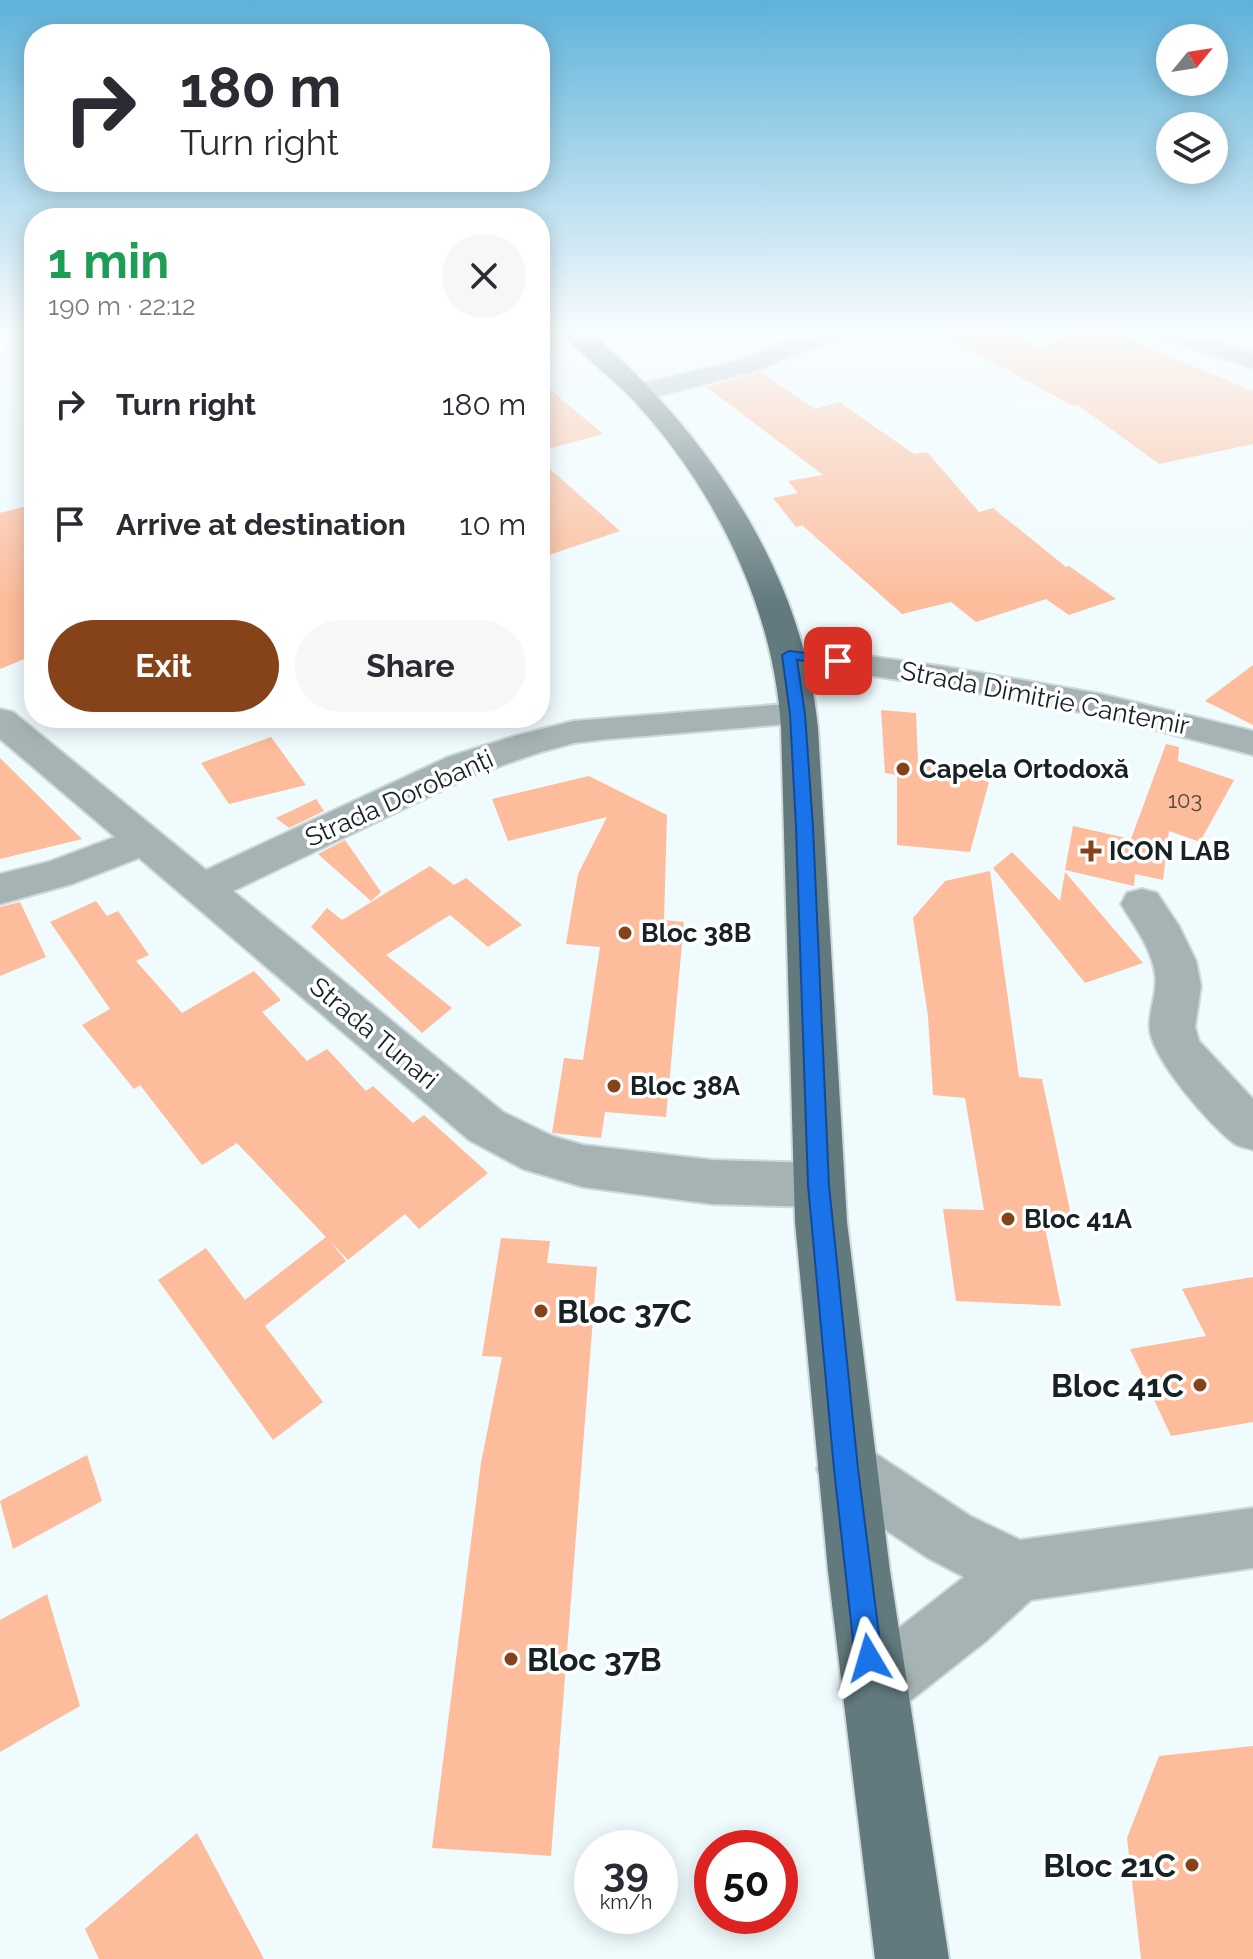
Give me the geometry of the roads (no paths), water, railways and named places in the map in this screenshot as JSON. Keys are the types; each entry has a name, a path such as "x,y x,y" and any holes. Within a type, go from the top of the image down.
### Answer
{"main road":[{"path":"667,420 722,500 757,566 789,655 798,714 818,1185 846,1469 873,1689 912,1959"}],"street":[{"name":"Strada Dimitrie Cantemir","path":"789,655 947,677 1101,705 1253,743"},
{"name":"Strada Dorobanți","path":"200,890 461,766 528,744 573,732 608,728 798,714"},
{"name":"Strada Tunari","path":"0,720 486,1126 540,1154 583,1166 712,1182 818,1185"},
{"path":"0,889 58,874 145,841"},
{"path":"1142,904 1166,938 1176,962 1179,982 1173,1034 1182,1055 1253,1130"},
{"path":"846,1469 949,1537 1017,1571"},
{"path":"873,1689 964,1619 1017,1571 1253,1538"}],"place":[{"name":"Capela Ortodoxă","path":"903,769"},
{"name":"ICON LAB","path":"1091,851"},
{"name":"Bloc 38B","path":"625,933"},
{"name":"Bloc 38A","path":"614,1086"},
{"name":"Bloc 41A","path":"1008,1219"},
{"name":"Bloc 37C","path":"541,1311"},
{"name":"Bloc 41C","path":"1200,1385"},
{"name":"Bloc 37B","path":"511,1659"},
{"name":"Bloc 21C","path":"1192,1865"}]}
